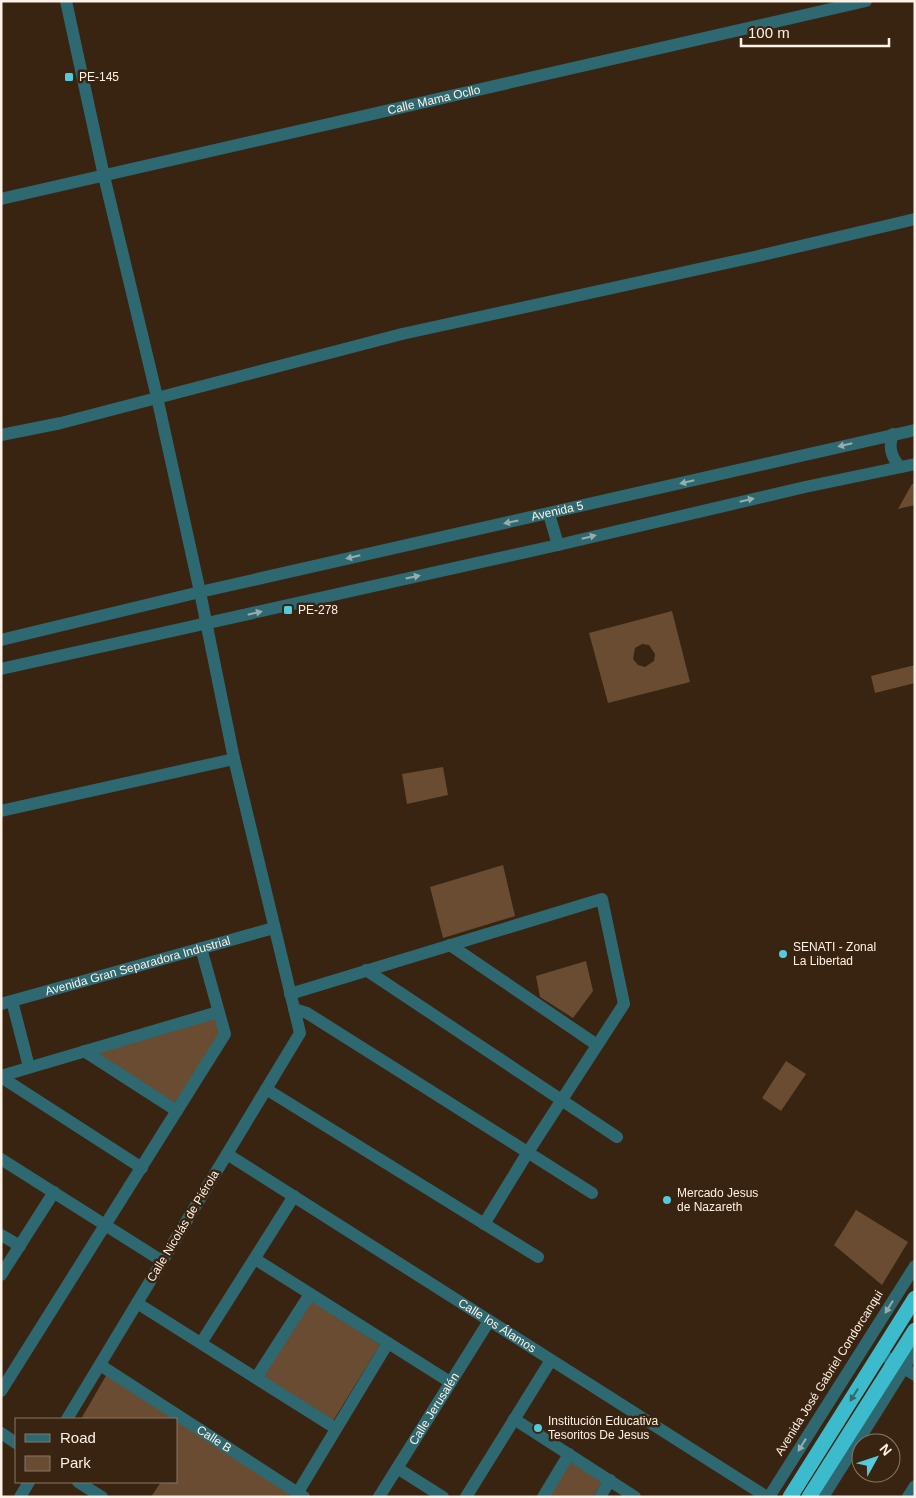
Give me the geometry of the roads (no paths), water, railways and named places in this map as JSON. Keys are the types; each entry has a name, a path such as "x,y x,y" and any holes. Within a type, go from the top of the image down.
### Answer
{"highway":[{"path":"790,1497 915,1298"},
{"path":"808,1497 904,1368 915,1330"}],"street":[{"path":"66,1 104,176 157,397 207,624 234,759 294,1009 307,1012 592,1193"},
{"name":"Calle Mama Ocllo","path":"1,199 866,1"},
{"path":"1,435 61,423 402,334 754,257 915,219"},
{"name":"Avenida 5","path":"1,640 200,592 915,430"},
{"path":"892,434 889,442 891,452 894,461 900,467"},
{"path":"1,669 558,545 787,491 915,464"},
{"path":"549,514 558,545"},
{"path":"1,811 234,759"},
{"path":"290,994 602,899 624,1004 561,1100 484,1224"},
{"name":"Avenida Gran Separadora Industrial","path":"7,1003 274,928"},
{"path":"450,945 597,1045"},
{"path":"1,1390 225,1034 201,948"},
{"path":"366,970 617,1137"},
{"path":"7,1003 29,1067"},
{"name":"Calle Nicolás de Piérola","path":"68,1418 300,1034 294,1009"},
{"path":"1,1076 218,1012"},
{"path":"84,1051 177,1111"},
{"path":"1,1076 142,1168"},
{"path":"266,1089 538,1257"},
{"name":"Calle los Álamos","path":"227,1154 768,1497"},
{"path":"1,1159 162,1260"},
{"path":"1,1275 54,1192"},
{"path":"201,1343 294,1196"},
{"path":"1,1235 20,1246"},
{"path":"255,1259 450,1382"},
{"name":"Avenida José Gabriel Condorcanqui","path":"768,1497 915,1266"},
{"path":"256,1378 310,1294"},
{"path":"137,1302 335,1428"},
{"name":"Calle Jerusalén","path":"379,1497 489,1321"},
{"path":"299,1495 335,1428 388,1343"},
{"path":"823,1497 915,1350"},
{"path":"880,1354 904,1368"},
{"path":"466,1497 551,1360"},
{"name":"Calle B","path":"100,1365 299,1495"},
{"path":"514,1419 636,1497"},
{"path":"1,1433 15,1442"},
{"path":"543,1497 569,1454"},
{"path":"397,1468 443,1497"},
{"path":"600,1497 610,1480"},
{"path":"20,1497 28,1483"},
{"path":"80,1483 102,1497"},
{"path":"908,1497 915,1486"}],"place":[{"name":"PE-145","path":"69,77"},
{"name":"PE-278","path":"288,610"},
{"name":"SENATI - Zonal La Libertad","path":"783,954"},
{"name":"Mercado Jesus de Nazareth","path":"667,1200"},
{"name":"Institución Educativa Tesoritos De Jesus","path":"538,1428"}]}
